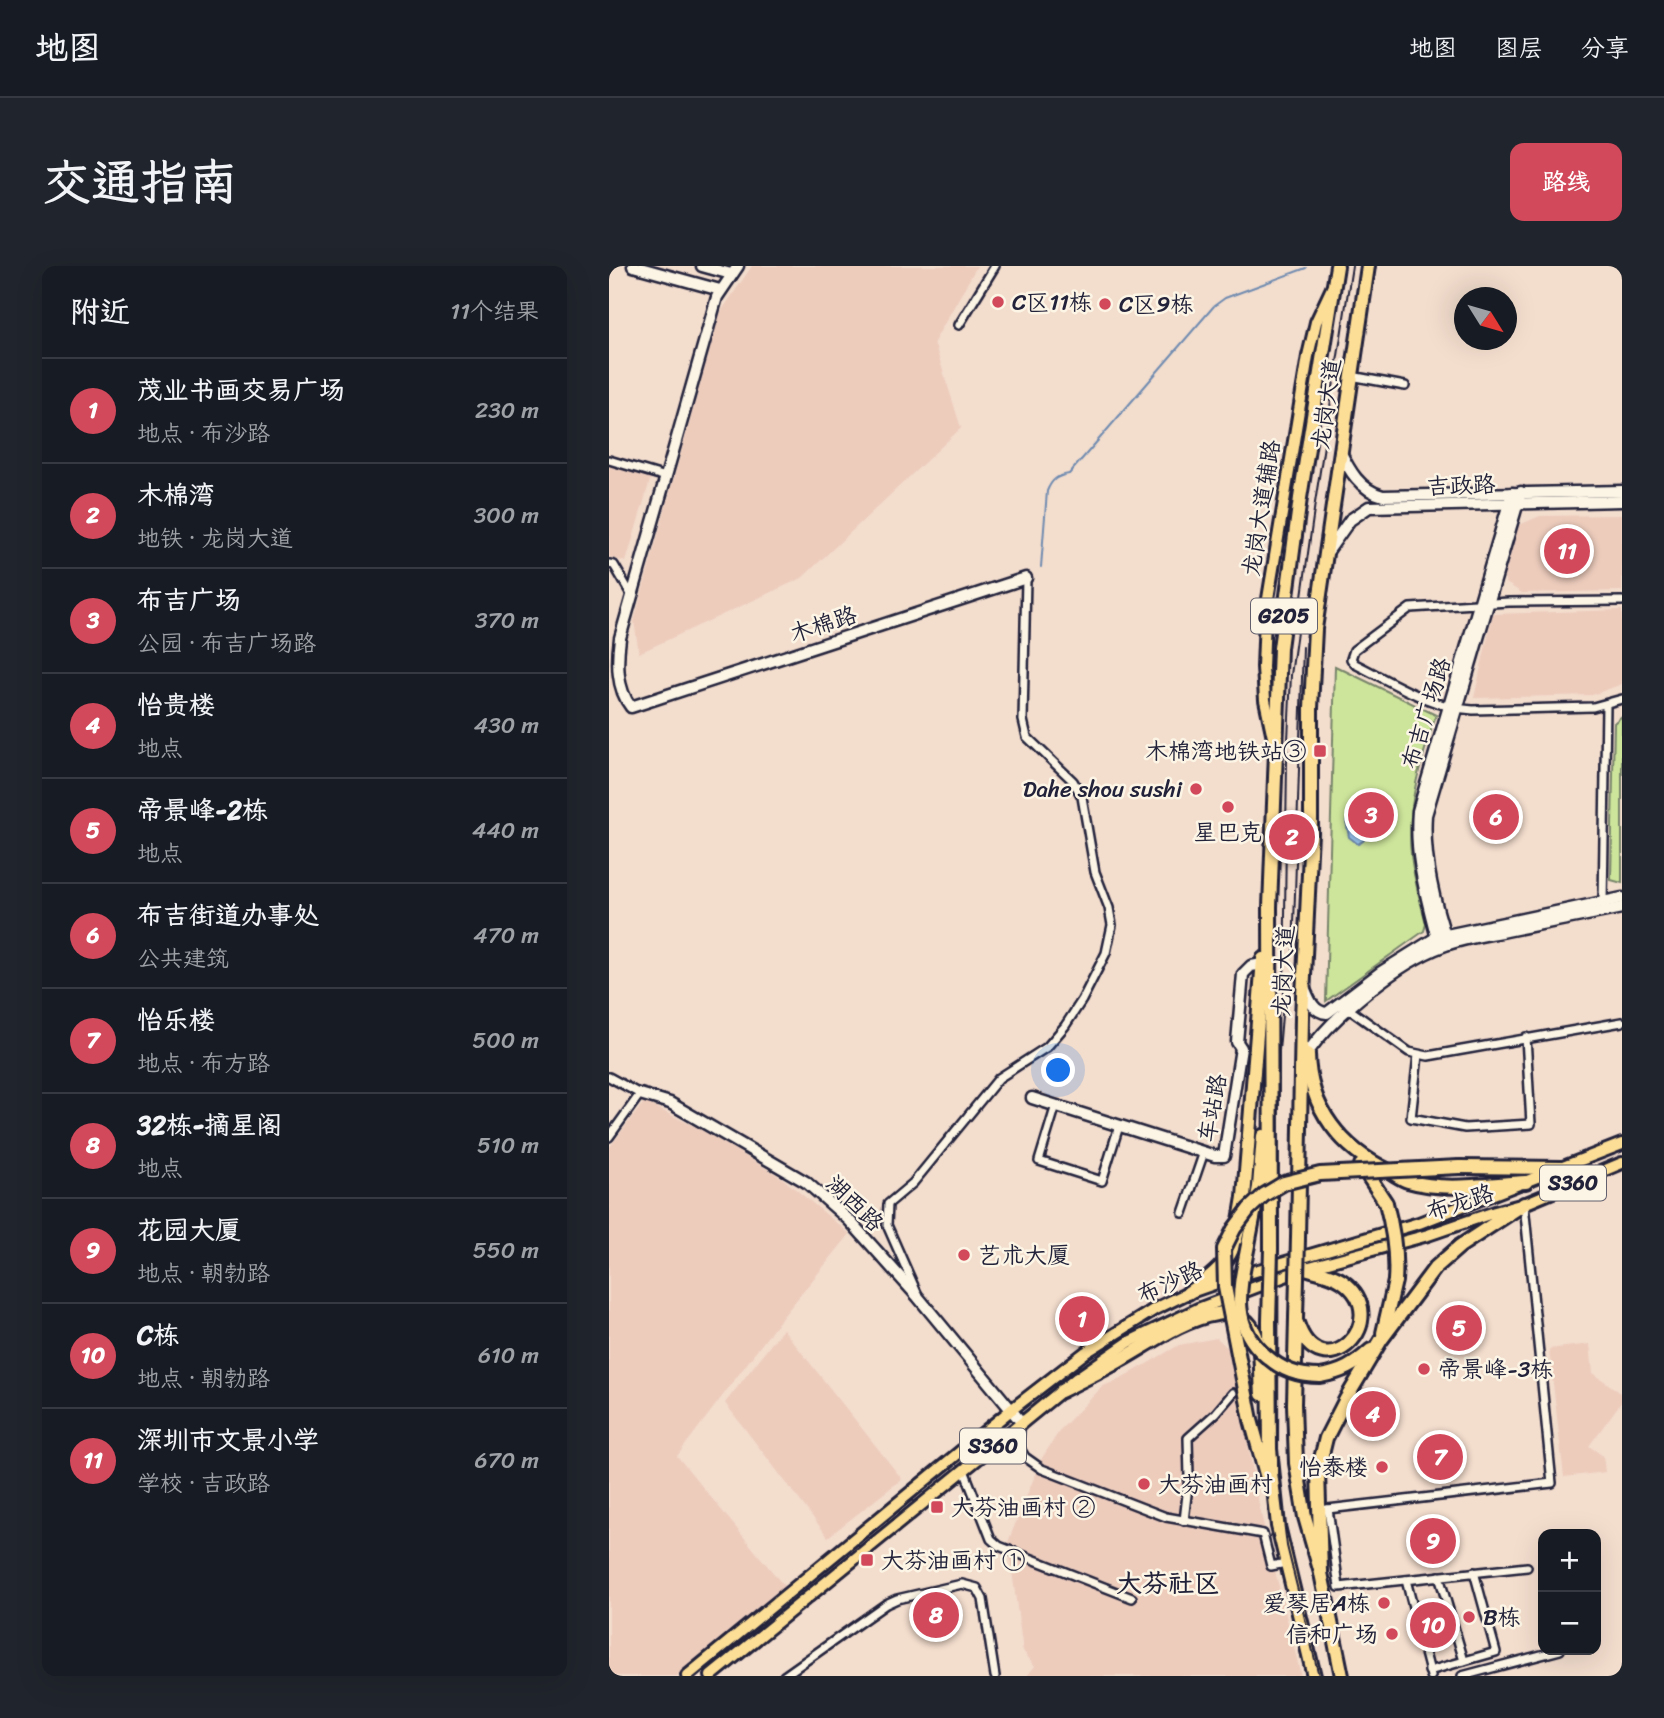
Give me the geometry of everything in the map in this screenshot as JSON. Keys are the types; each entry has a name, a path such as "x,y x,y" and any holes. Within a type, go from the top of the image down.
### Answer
{"highway":[{"name":"龙岗大道","path":"1314,1676 1277,1518 1270,1449 1270,907 1280,648 1300,498 1337,266"},
{"name":"龙岗大道","path":"1342,1676 1321,1573 1305,1517 1296,1463 1294,1404 1301,1017 1311,832 1311,708 1315,629 1368,266"},
{"path":"1188,1293 1215,1274 1230,1257 1238,1232 1244,1197 1270,907"},
{"path":"1263,964 1263,1139 1259,1186 1240,1285 1240,1308 1249,1339 1272,1361 1303,1376 1320,1376 1353,1366 1381,1340 1395,1280 1397,1259 1386,1203 1322,1111 1308,1066 1301,1017"},
{"path":"1346,1145 1373,1164 1408,1181 1448,1186 1526,1182"},
{"path":"1277,1518 1251,1420 1225,1287 1224,1249 1234,1229 1249,1209 1264,1195 1284,1183 1320,1174 1459,1167 1561,1168"},
{"path":"1321,1573 1324,1510 1318,1471 1326,1438 1346,1399 1381,1340 1436,1268 1460,1246 1524,1204"},
{"path":"1296,1318 1306,1343 1320,1351 1336,1353 1345,1349 1360,1329 1361,1309 1348,1286 1339,1279 1306,1268"},
{"path":"1061,1391 1160,1337 1202,1318 1217,1313 1231,1313 1243,1317 1257,1339 1264,1423 1270,1449"}],"main road":[{"name":"龙岗大道辅路","path":"1275,746 1265,699 1265,617 1308,356 1316,322 1334,282"},
{"name":"S360","path":"1526,1182 1622,1144"},
{"name":"布龙路","path":"1306,1268 1428,1235 1524,1204 1620,1164"},
{"name":"布沙路","path":"688,1676 1011,1410 1086,1352 1155,1309 1188,1293 1419,1223 1526,1182"},
{"name":"布沙路","path":"711,1676 1061,1391 1129,1342 1198,1309 1306,1268"}],"street":[{"path":"632,266 720,290"},
{"path":"632,596 720,290 734,270 702,266"},
{"path":"959,325 995,266"},
{"path":"1351,376 1405,386"},
{"name":"吉政路","path":"1340,450 1357,480 1372,492 1383,496 1622,501"},
{"path":"609,460 666,477"},
{"name":"吉政路","path":"1325,556 1341,530 1369,507 1622,491"},
{"name":"布吉广场路","path":"1442,941 1424,837 1428,806 1452,707 1515,498"},
{"path":"609,564 614,565 632,596"},
{"path":"918,1297 887,1225 888,1204 913,1183 999,1078 1047,1047 1065,1026 1100,969 1112,925 1109,908 1095,872 1082,797 1073,781 1027,737 1023,720 1026,578"},
{"name":"木棉路","path":"632,596 620,638 617,661 623,697 631,707 1026,578"},
{"path":"1622,601 1410,608 1354,650 1351,659 1355,664 1402,687 1452,707 1473,710 1593,707 1622,698"},
{"path":"1603,907 1606,704"},
{"path":"1303,986 1313,1006 1320,1012 1327,1013 1344,1005 1442,941 1603,907 1622,898"},
{"path":"1603,907 1622,908"},
{"name":"车站路","path":"1031,1098 1221,1157 1226,1152 1241,1048 1237,1042 1243,974 1251,966 1263,964"},
{"path":"1308,1052 1344,1005"},
{"path":"1344,1005 1401,1048 1418,1055 1444,1055 1526,1037 1622,1022"},
{"path":"1418,1055 1411,1118 1465,1128 1531,1124 1526,1037"},
{"name":"湖西路","path":"609,1077 640,1094 670,1103 806,1182 849,1220 918,1297 1021,1423"},
{"path":"609,1137 640,1094"},
{"path":"1056,1105 1039,1161 1102,1181 1119,1126"},
{"path":"1183,1213 1204,1152"},
{"path":"1524,1204 1552,1483 1324,1510 1339,1587 1527,1567"},
{"path":"1184,1521 1189,1477 1188,1438 1216,1413 1233,1393"},
{"path":"1021,1423 1018,1445 1025,1457 1042,1469 1166,1517 1263,1534 1271,1566 1286,1563"},
{"path":"964,1469 991,1539 1004,1550 1132,1598"},
{"path":"1406,1580 1430,1674 1496,1652 1474,1572"},
{"path":"1439,1576 1464,1661"},
{"path":"784,1676 897,1599 962,1584 977,1588 983,1599 995,1676"},
{"path":"1462,1676 1541,1655"}],"shaded area":[{"path":"752,266 977,266 934,342 961,428 802,578 639,653 634,621 720,313"},
{"path":"609,465 651,477 626,562 609,557"},
{"path":"1622,515 1622,591 1522,593 1506,583 1504,577 1519,525 1540,516"},
{"path":"1622,610 1622,684 1592,695 1474,698 1493,614"},
{"path":"644,1102 700,1129 782,1178 850,1234 780,1320 677,1456 784,1586 677,1676 609,1676 609,1148"},
{"path":"783,1329 902,1479 828,1537 725,1403"},
{"name":"大芬油画村","path":"1217,1338 1231,1351 1260,1510 1301,1676 1027,1676 1035,1666 1023,1651 1008,1542 1042,1458 1060,1430 1103,1386 1121,1379 1179,1345"},
{"path":"1590,1344 1593,1373 1622,1394 1622,1401 1589,1446 1603,1456 1605,1472 1564,1477 1549,1349"}],"green space":[{"path":"1335,666 1436,715 1420,766 1410,836 1415,881 1426,924 1424,931 1326,1001"},
{"path":"1622,716 1622,883 1611,880 1614,723"}],"water":[{"path":"1359,806 1367,814 1370,825 1367,836 1358,844 1349,837 1346,821 1351,810"}],"waterway":[{"path":"1041,567 1047,491 1053,481 1069,474 1214,306 1225,298 1306,268"}],"railway":[{"path":"1319,1676 1287,1546 1278,1472 1279,1051 1284,992 1287,761 1291,675 1352,266"},
{"path":"1293,955 1303,647"}],"place":[{"name":"C区11栋","path":"998,302"},
{"name":"C区9栋","path":"1105,304"},
{"name":"深圳市文景小学","path":"1567,551"},
{"name":"木棉湾地铁站③","path":"1320,751"},
{"name":"Dahe shou sushi","path":"1196,789"},
{"name":"星巴克","path":"1228,807"},
{"name":"布吉广场","path":"1371,815"},
{"name":"布吉街道办事处","path":"1496,817"},
{"name":"木棉湾","path":"1292,837"},
{"name":"艺术大厦","path":"964,1255"},
{"name":"茂业书画交易广场","path":"1082,1319"},
{"name":"帝景峰-2栋","path":"1459,1328"},
{"name":"帝景峰-3栋","path":"1424,1369"},
{"name":"怡贵楼","path":"1373,1414"},
{"name":"怡乐楼","path":"1440,1457"},
{"name":"怡泰楼","path":"1382,1467"},
{"name":"大芬油画村","path":"1144,1484"},
{"name":"大芬油画村 ②","path":"937,1507"},
{"name":"花园大厦","path":"1433,1541"},
{"name":"大芬油画村 ①","path":"867,1560"},
{"name":"爱琴居A栋","path":"1384,1603"},
{"name":"32栋-摘星阁","path":"936,1615"},
{"name":"B栋","path":"1469,1617"},
{"name":"C栋","path":"1433,1625"},
{"name":"信和广场","path":"1392,1634"}],"district":[{"name":"大芬社区","path":"1168,1583"}]}
